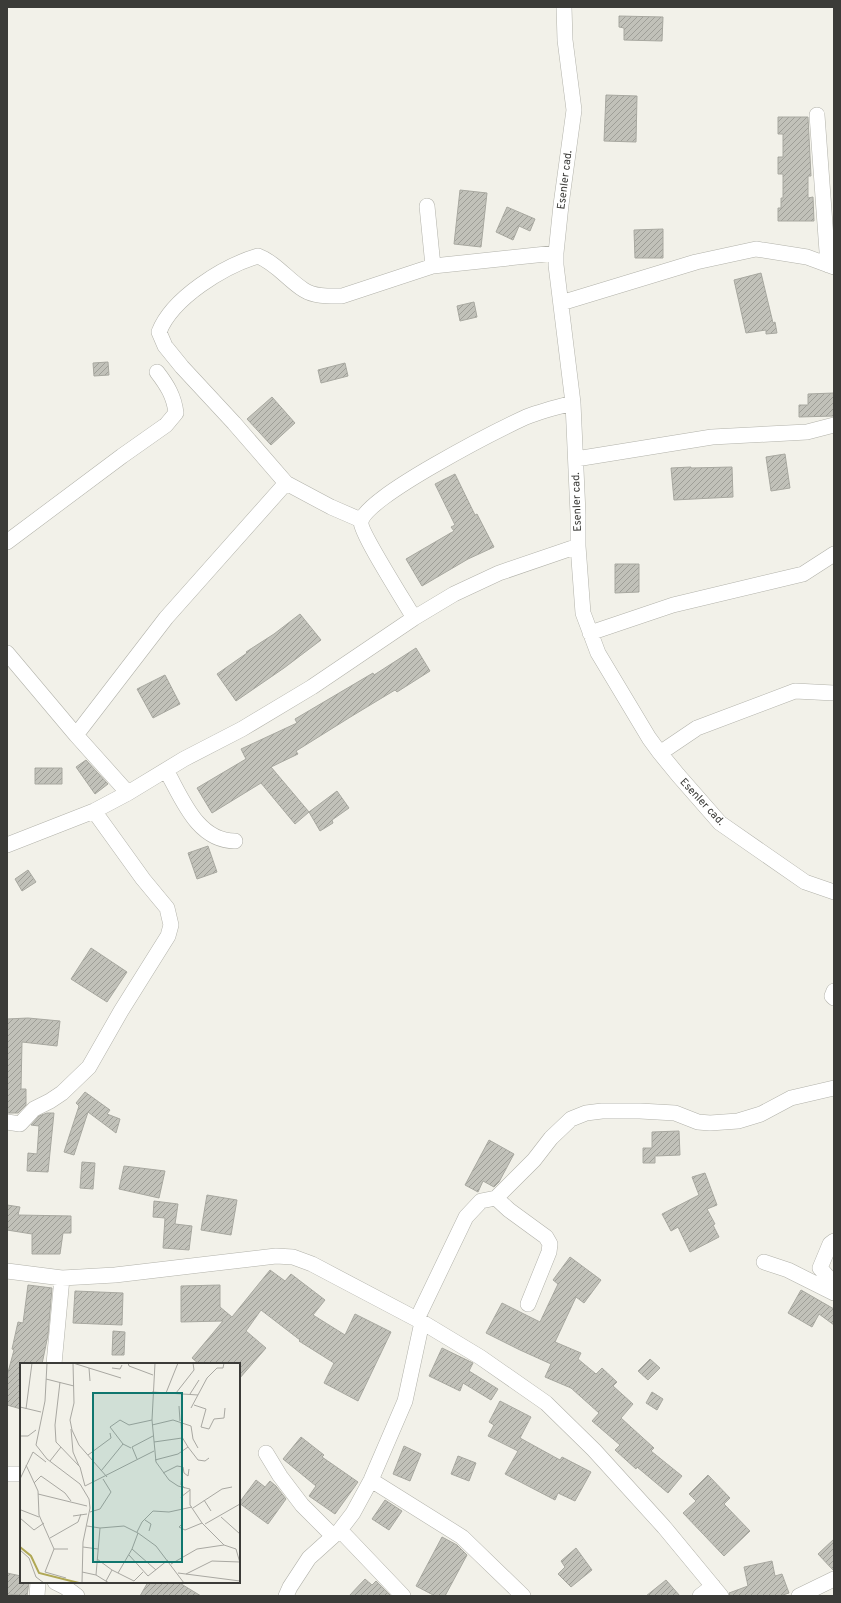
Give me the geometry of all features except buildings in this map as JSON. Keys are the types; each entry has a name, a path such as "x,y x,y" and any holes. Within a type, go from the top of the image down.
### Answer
{"street":[{"name":"Esenler cad.","path":"564,7 565,40 574,110 556,253 573,403 578,546 583,613 598,653 649,738 678,775 720,823 805,882 834,892"},
{"path":"561,303 696,262 756,249 807,257 831,266 817,115"},
{"path":"428,206 433,266"},
{"path":"361,520 331,507 286,483 165,346 159,332 162,323 181,300 195,287 244,261 258,256 271,263 305,291 326,296 342,296 433,266 556,253"},
{"path":"7,542 166,425 176,413 174,400 169,387 157,372"},
{"path":"414,618 367,539 361,525 361,520 366,512 380,499 433,466 527,417 573,403"},
{"path":"576,459 712,437 807,432 834,424"},
{"path":"76,735 166,618 286,483"},
{"path":"7,845 94,810 128,793 184,759 242,729 305,691 414,618 454,594 498,573 578,546"},
{"path":"590,632 673,605 803,574 834,554"},
{"path":"7,653 76,735 128,793"},
{"path":"660,753 697,728 795,691 834,693"},
{"path":"166,770 197,823 212,836 225,841 235,841"},
{"path":"7,1122 20,1124 34,1109 62,1093 89,1067 121,1010 168,936 171,924 167,908 143,879 94,810"},
{"path":"834,991 832,996 834,998"},
{"path":"286,1596 290,1587 309,1558 337,1533 353,1513 370,1480 404,1401 420,1320 466,1217 481,1201 496,1198 534,1160 563,1125 570,1119 586,1113 602,1111 675,1113 698,1122 717,1123 738,1121 761,1114 791,1098 834,1088"},
{"path":"496,1198 509,1210 546,1237 550,1244 549,1252 528,1304"},
{"path":"834,1241 830,1244 820,1268 834,1284"},
{"path":"7,1271 62,1278 115,1274 276,1256 292,1257 312,1264 420,1320 480,1357 546,1403 594,1450 664,1527 717,1591 700,1596"},
{"path":"764,1262 788,1270 834,1293"},
{"path":"54,1363 62,1278"},
{"path":"266,1453 280,1476 302,1505 337,1533 403,1596"},
{"path":"7,1474 20,1474"},
{"path":"370,1480 462,1537 523,1596"},
{"path":"799,1596 834,1579"},
{"path":"37,1596 38,1583"},
{"path":"57,1583 77,1596"}]}
